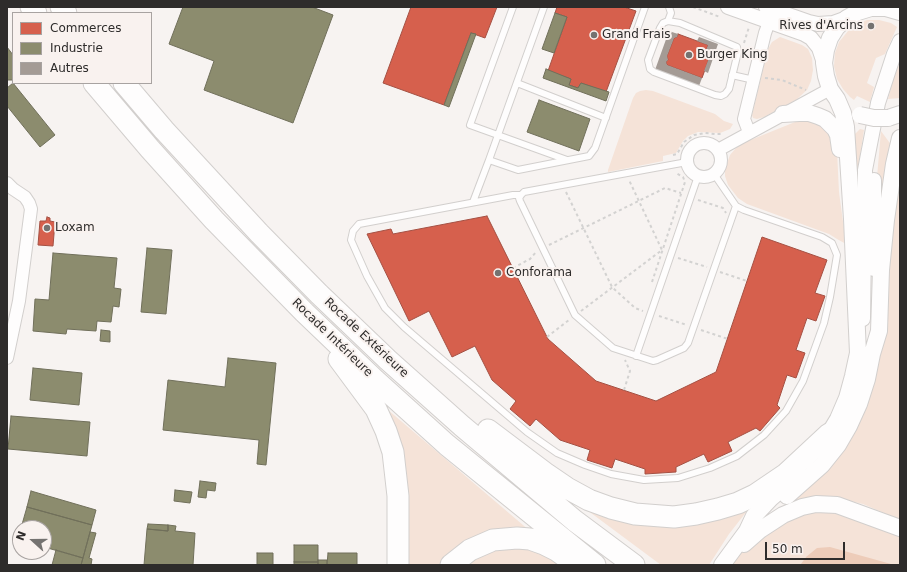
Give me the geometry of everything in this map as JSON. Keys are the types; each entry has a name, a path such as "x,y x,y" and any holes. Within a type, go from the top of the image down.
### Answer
{"highway":[{"name":"Rocade Intérieure","path":"95,84 150,149 214,220 304,312 375,380 448,445 595,565"},
{"name":"Rocade Extérieure","path":"125,84 164,130 238,210 319,294 388,360 462,426 575,521 633,563"},
{"path":"319,294 395,351 470,416 545,473 567,488 589,500 611,508 635,514 674,517 696,514 738,503 762,491 786,474 830,434"},
{"path":"304,312 376,409 386,431 393,452 398,496 398,565"},
{"path":"452,565 470,550 493,540 517,538 544,544 556,550 576,565"}],"main road":[{"path":"747,531 822,465 838,445 859,404 867,379 852,219 846,127 843,113 826,76 824,63 830,38 837,27 847,18 858,12 872,8 886,8 900,12"},
{"path":"834,94 847,108 860,115 874,118 894,116"},
{"path":"783,114 799,113 818,116 825,119 835,129 840,145 843,187 852,219"},
{"path":"723,565 747,531 754,516 814,458 830,434 847,398 865,353 879,331 881,270 886,220 894,164 900,138"},
{"path":"723,565 749,538 760,530 783,515 802,507 816,504 837,505 900,528"}],"street":[{"path":"728,7 804,34 811,38 819,48 824,63"},
{"path":"766,7 788,11 809,22 818,24 833,23 847,18"},
{"path":"749,132 744,119 769,22"},
{"path":"865,353 873,330 874,167 869,152 871,131 878,103 894,54 900,41"},
{"path":"718,150 783,114 834,94"},
{"path":"698,144 709,144 718,150 720,155 720,165 714,174 709,177 698,176 689,169 687,162 689,151 698,144"},
{"path":"7,183 25,197 31,209 19,301 7,358"}],"lane":[{"path":"513,7 470,125 567,160"},
{"path":"473,202 544,7"},
{"path":"489,160 518,170 589,156 595,148 645,7"},
{"path":"668,21 680,23 737,47 738,52 729,89 725,94 721,96 654,72 650,69 648,60 660,28 668,21 671,13 669,7"},
{"path":"732,75 754,78"},
{"path":"517,83 606,118"},
{"path":"687,162 524,192 521,195 473,202 359,224 353,231 351,240 367,276 385,308 404,327 527,432 557,453 611,474 644,480 678,478 710,468 736,456 764,435 786,411 803,381 824,323 837,255 832,243 822,237 736,206 714,174"},
{"path":"636,356 698,176"},
{"path":"521,195 519,198 520,201 575,315 613,348 653,361 684,348 688,343 736,206"}],"path":[{"path":"754,78 782,80 807,91"},
{"path":"547,337 662,250 627,173"},
{"path":"564,185 565,190 612,287 635,308 728,339"},
{"path":"513,268 530,260 535,252 665,188 723,208 726,214 732,216"},
{"path":"660,251 747,281"}],"shaded area":[{"path":"867,20 879,20 891,23 897,27 885,54 876,58 867,83 874,87 870,102 857,96 854,100 850,97 837,79 834,66 835,53 839,42 848,31 857,24"},
{"path":"780,37 802,45 808,49 812,58 813,70 811,81 807,90 796,100 764,117 757,119 753,118 752,115 768,49 772,42"},
{"path":"900,62 900,98 888,99 893,80"},
{"path":"646,90 653,91 715,114 724,121 733,124 730,129 720,133 698,132 688,136 683,141 676,153 663,156 663,161 608,172 633,98 636,93"},
{"path":"805,118 829,129 837,151 839,192 846,244 829,234 747,204 738,198 728,185 725,176 725,169 730,155 736,148 743,143"},
{"path":"860,129 864,130 857,185 852,137"},
{"path":"881,131 892,146 881,227 877,177"},
{"path":"900,162 900,520 863,504 838,498 817,496 791,501 857,424 889,249"},
{"path":"381,404 530,531 442,565 403,565"},
{"path":"552,484 643,518 758,497 729,534 709,565 661,565"},
{"path":"810,512 830,512 900,536 900,565 806,557 800,565 730,565 745,549 793,517"},
{"path":"526,545 566,565 460,565 485,550"},
{"path":"830,547 891,564 800,565 806,557 817,548"}],"building: Commerces":[{"path":"411,7 497,7 485,38 471,33 444,105 383,83"},
{"name":"Grand Frais","path":"557,7 624,7 636,11 606,92 581,83 578,88 569,85 571,79 548,71 567,17 555,13"},
{"name":"Burger King","path":"678,34 708,45 706,51 711,53 702,78 667,65 667,56 674,38 677,37"},
{"path":"487,216 548,339 596,381 656,401 716,372 762,237 827,260 815,293 825,296 816,321 807,318 796,350 805,353 796,378 787,375 777,405 780,408 760,431 756,428 728,442 732,451 708,462 704,454 676,467 676,472 645,474 645,469 615,459 612,468 587,460 590,450 560,440 536,419 530,426 510,409 516,401 492,380 475,346 452,357 429,311 409,321 367,234 391,229 393,234"},
{"name":"Loxam","path":"47,217 50,218 50,221 55,222 53,246 38,245 40,221 46,221"}],"building: Industrie":[{"path":"183,7 312,7 333,15 293,123 204,90 214,61 169,44"},
{"path":"555,13 567,17 554,53 542,49"},
{"path":"471,33 476,34 449,107 444,105"},
{"path":"7,47 12,54 12,80 7,80"},
{"path":"546,69 571,79 569,85 578,88 581,83 609,92 606,101 543,78"},
{"path":"14,84 55,135 40,147 7,106 7,88"},
{"path":"539,100 590,119 579,151 527,132"},
{"path":"147,248 172,250 166,314 141,312"},
{"path":"53,253 117,258 114,288 121,289 119,307 113,306 111,322 97,321 96,331 67,329 66,334 33,331 35,299 49,300"},
{"path":"101,330 110,331 110,342 100,341"},
{"path":"228,358 276,363 266,465 257,464 259,440 163,430 168,380 225,387"},
{"path":"33,368 82,373 79,405 30,400"},
{"path":"11,416 90,422 87,456 8,449"},
{"path":"200,481 216,483 215,491 207,490 206,498 198,497"},
{"path":"175,490 192,492 190,503 174,501"},
{"path":"31,491 96,510 92,525 27,507"},
{"path":"27,507 92,525 83,558 52,549 52,520 23,520"},
{"path":"148,524 168,525 168,531 147,529"},
{"path":"168,525 176,526 175,531 195,533 193,565 144,565 147,529 168,531"},
{"path":"90,532 96,533 89,558 92,559 91,565 81,565"},
{"path":"294,545 318,545 318,562 294,562"},
{"path":"56,550 83,558 81,565 52,565"},
{"path":"257,553 273,553 273,565 257,565"},
{"path":"328,553 357,553 357,565 327,565"},
{"path":"318,560 327,560 327,565 318,565"},
{"path":"294,562 318,562 318,565 294,565"}],"building: Autres":[{"path":"669,31 678,34 677,37 674,38 667,56 667,65 702,78 699,86 655,70"},
{"path":"699,37 718,44 708,73 704,71 711,53 706,51 708,45 697,41"}],"place":[{"name":"Rives d'Arcins","path":"871,26"},
{"name":"Grand Frais","path":"594,35"},
{"name":"Burger King","path":"689,55"},
{"name":"Loxam","path":"47,228"},
{"name":"Conforama","path":"498,273"}]}
